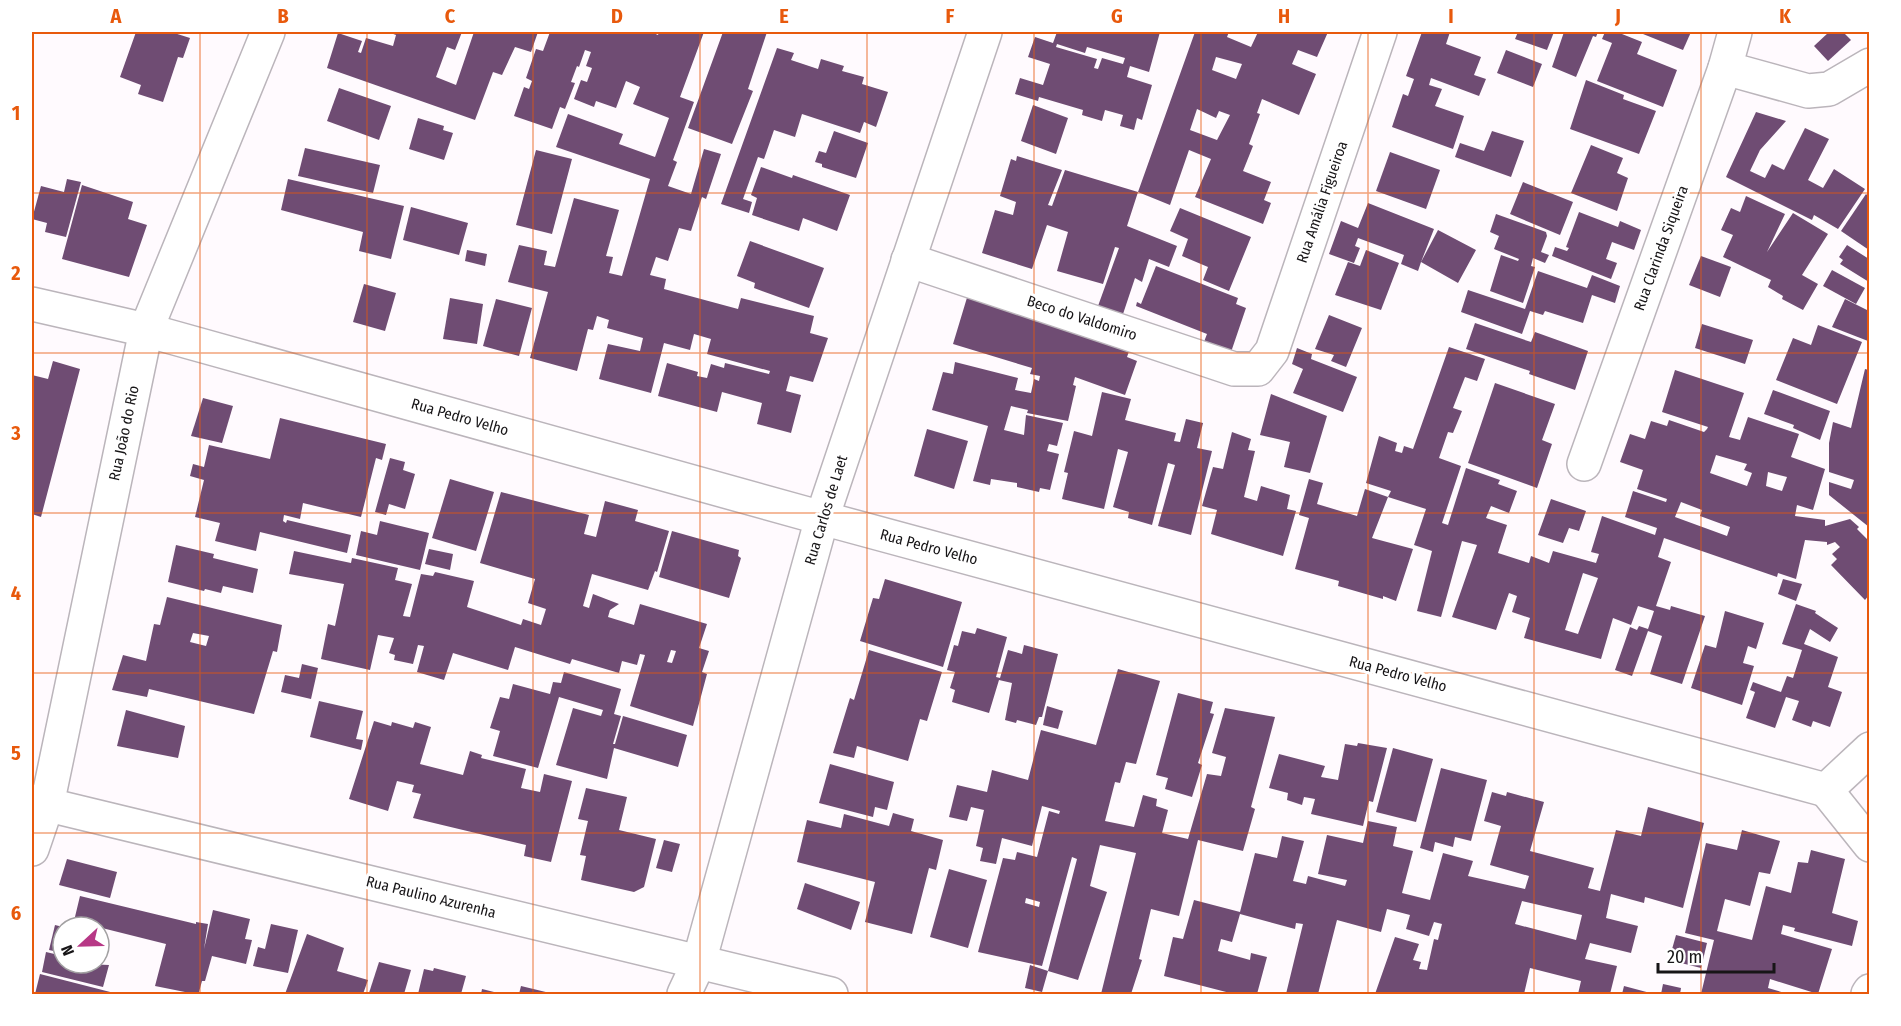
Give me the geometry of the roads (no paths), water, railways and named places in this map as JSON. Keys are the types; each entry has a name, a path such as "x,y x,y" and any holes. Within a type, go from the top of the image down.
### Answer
{"street":[{"name":"Rua João do Rio","path":"32,849 39,803 146,330 268,32"},
{"name":"Rua Carlos de Laet","path":"684,994 699,962 822,518 985,32"},
{"name":"Rua Amália Figueiroa","path":"1258,369 1272,351 1380,32"},
{"name":"Rua Clarinda Siqueira","path":"1584,464 1725,68 1735,32"},
{"path":"1725,68 1808,91 1829,89 1869,65"},
{"name":"Beco do Valdomiro","path":"908,261 1234,369 1258,369"},
{"name":"Rua Pedro Velho","path":"32,304 146,330 822,518 1826,790"},
{"path":"1869,749 1826,790 1869,845"},
{"name":"Rua Paulino Azurenha","path":"39,803 831,994"}]}
